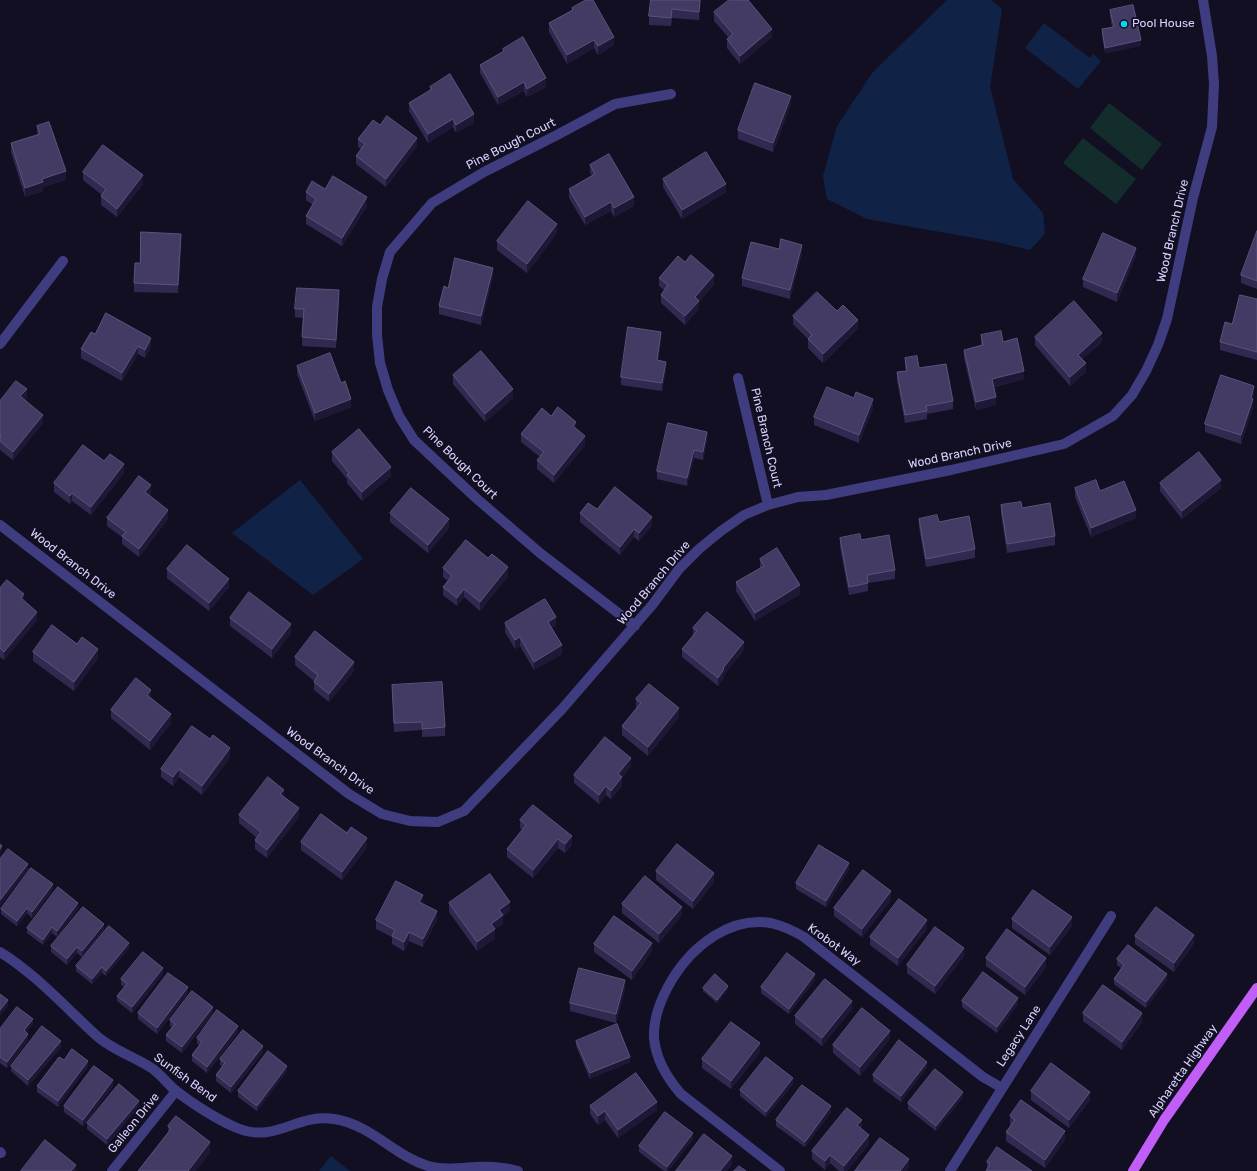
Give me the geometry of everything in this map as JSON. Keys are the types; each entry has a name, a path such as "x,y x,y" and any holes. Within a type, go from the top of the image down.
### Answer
{"main road":[{"name":"Alpharetta Highway","path":"1133,1171 1164,1120 1257,988"}],"street":[{"name":"Wood Branch Drive","path":"0,525 349,794 382,814 410,821 438,822 464,811 562,709 635,626 679,569 699,549 744,515 768,505 798,497 826,495 951,470 1064,444 1113,416 1132,395 1146,371 1155,352 1167,319 1194,198 1212,128 1214,84 1212,56 1203,0"},
{"name":"Pine Bough Court","path":"635,626 540,553 476,498 414,440 399,416 380,363 377,335 377,307 382,279 390,252 432,203 484,172 615,104 671,94"},
{"path":"0,344 63,261"},
{"name":"Pine Branch Court","path":"738,378 768,505"},
{"name":"Legacy Lane","path":"950,1171 1112,916"},
{"name":"Krobot Way","path":"780,1171 681,1094 671,1083 664,1071 656,1048 655,1026 657,1011 668,986 686,960 696,949 730,927 756,923 770,923 781,926 804,937 983,1077 1002,1088"},
{"name":"Sunfish Bend","path":"0,952 30,975 100,1039 153,1069 176,1091 232,1126 247,1131 266,1133 309,1119 333,1118 354,1124 372,1133 407,1157 426,1165 447,1169 492,1167 518,1171"},
{"name":"Galleon Drive","path":"112,1171 176,1091"}],"green space":[{"path":"1109,103 1162,144 1142,170 1090,128"},
{"path":"1083,138 1136,179 1116,204 1063,163"}],"water":[{"path":"947,0 991,0 1002,9 990,87 1013,179 1043,213 1045,234 1030,250 997,242 867,219 827,199 823,176 837,126 873,72"},
{"path":"1044,23 1090,58 1093,54 1101,61 1078,89 1025,48"},
{"path":"300,480 363,559 313,595 232,533"},
{"path":"331,1156 350,1171 319,1171"}],"building":[{"path":"586,0 593,0 614,37 598,46 594,40 567,55 549,23 573,10 572,8"},
{"path":"651,0 700,0 699,12 672,9 671,18 649,16"},
{"path":"729,0 748,0 772,29 740,56 727,39 733,34 714,12"},
{"name":"Pool House","path":"1133,5 1141,40 1105,48 1102,29 1114,27 1110,10"},
{"path":"523,37 546,78 527,89 524,82 498,97 480,65 504,51 503,49"},
{"path":"450,74 474,114 456,125 453,119 428,134 409,103 432,89 430,87"},
{"path":"755,83 791,96 773,143 738,130"},
{"path":"387,116 417,138 386,179 356,156 365,144 358,139 373,120 380,125"},
{"path":"49,122 66,171 42,179 43,182 25,188 11,143 40,134 37,126"},
{"path":"103,145 143,175 117,209 101,196 106,189 83,172"},
{"path":"706,152 726,184 682,210 663,179"},
{"path":"609,154 634,197 614,208 611,202 585,217 569,189 595,174 590,165"},
{"path":"333,176 367,197 342,238 306,216 316,199 306,192 312,181 325,189"},
{"path":"528,201 557,224 527,264 497,241"},
{"path":"1257,231 1257,281 1241,275"},
{"path":"141,232 181,234 178,285 134,283 135,263 140,263"},
{"path":"1103,233 1136,248 1117,293 1083,279"},
{"path":"781,239 802,245 790,290 742,278 751,242 779,249"},
{"path":"691,255 714,275 695,297 699,301 685,316 661,295 668,285 659,278 678,256 685,262"},
{"path":"455,258 493,268 481,316 439,306 444,286 448,288"},
{"path":"297,288 339,290 336,340 302,337 304,309 295,309"},
{"path":"817,292 837,311 843,305 858,320 823,354 808,339 812,335 793,316"},
{"path":"1240,295 1257,299 1257,352 1220,342 1225,322 1232,324"},
{"path":"1074,301 1102,333 1078,355 1086,363 1070,377 1035,337"},
{"path":"106,313 151,338 145,350 138,346 122,373 81,349 91,332 95,334"},
{"path":"628,327 661,332 657,360 666,362 662,383 621,377"},
{"path":"1001,331 1003,342 1017,338 1024,371 992,379 996,397 976,402 964,350 983,345 981,335"},
{"path":"481,351 513,389 485,414 453,375"},
{"path":"330,353 341,383 345,381 351,399 315,413 297,366"},
{"path":"917,356 919,368 946,364 953,401 926,406 927,411 905,415 897,372 907,371 905,358"},
{"path":"1221,375 1254,386 1251,398 1253,399 1241,435 1205,424"},
{"path":"16,381 27,389 20,396 43,415 13,452 0,441 0,401"},
{"path":"827,387 854,398 856,392 873,399 859,435 814,417"},
{"path":"558,407 576,422 573,426 585,436 554,475 537,460 544,452 521,434 542,408 551,416"},
{"path":"668,423 707,432 703,452 694,450 687,478 657,471"},
{"path":"359,429 391,467 362,492 347,475 349,473 332,452"},
{"path":"83,445 104,461 110,454 124,464 91,507 72,493 70,496 54,483"},
{"path":"1199,452 1221,480 1182,511 1160,483"},
{"path":"139,476 151,485 145,492 168,510 139,549 122,536 126,532 107,518"},
{"path":"1096,480 1100,491 1124,481 1136,510 1091,528 1075,488"},
{"path":"615,487 652,517 639,533 634,529 620,547 580,513 588,503 597,509"},
{"path":"411,488 449,519 428,545 390,513"},
{"path":"1021,502 1022,508 1050,503 1055,536 1007,544 1001,505"},
{"path":"937,515 939,522 969,516 975,549 926,559 919,519"},
{"path":"860,534 861,540 889,535 895,570 867,575 868,583 849,587 840,538"},
{"path":"466,540 488,558 492,554 508,567 480,602 464,589 457,598 443,587 452,576 443,568"},
{"path":"187,545 229,579 209,603 167,569"},
{"path":"777,548 800,585 755,613 736,582 764,566 760,559"},
{"path":"7,580 24,594 21,598 37,612 4,652 0,648 0,588"},
{"path":"249,592 291,624 272,649 230,618"},
{"path":"545,599 556,617 548,622 562,645 534,662 520,637 515,640 505,623"},
{"path":"707,612 744,642 723,668 724,669 718,678 682,649 697,631 693,628"},
{"path":"52,625 77,644 82,637 98,649 74,682 33,652"},
{"path":"315,631 354,662 329,694 314,682 318,675 295,657"},
{"path":"136,678 151,690 147,695 171,714 150,741 111,710"},
{"path":"442,682 445,727 422,729 422,722 394,723 392,685"},
{"path":"649,684 679,708 648,747 622,726 641,703 636,699"},
{"path":"192,726 210,739 213,735 230,748 202,786 179,769 173,777 161,769"},
{"path":"605,737 631,758 618,774 622,777 611,791 606,786 599,795 574,775"},
{"path":"268,777 284,790 280,794 299,808 267,850 255,840 261,832 239,815"},
{"path":"533,805 572,836 565,844 558,839 533,870 507,849 526,825 520,820"},
{"path":"321,814 347,833 351,827 367,838 342,872 301,842"},
{"path":"677,844 714,873 693,901 656,871"},
{"path":"819,845 849,863 826,901 796,883"},
{"path":"8,849 28,864 0,900 0,859"},
{"path":"31,868 53,884 32,912 27,908 17,921 1,909"},
{"path":"863,870 891,891 862,929 834,908"},
{"path":"490,874 510,902 499,910 503,915 491,924 495,929 477,942 449,903"},
{"path":"645,876 682,907 659,934 622,904"},
{"path":"396,881 423,895 419,902 437,911 423,939 409,932 404,942 392,936 395,930 376,920"},
{"path":"58,887 78,903 57,931 52,927 43,940 27,928"},
{"path":"1033,890 1072,917 1050,947 1012,919"},
{"path":"899,899 927,920 898,958 870,937"},
{"path":"83,907 104,924 82,951 77,947 67,959 51,946"},
{"path":"1156,907 1194,935 1174,963 1135,936"},
{"path":"614,916 652,943 632,971 594,944"},
{"path":"109,926 129,943 106,971 102,967 92,979 76,966"},
{"path":"935,927 964,948 935,986 907,965"},
{"path":"1007,929 1046,958 1025,987 986,958"},
{"path":"1128,945 1167,974 1146,1002 1114,979 1124,965 1117,959"},
{"path":"143,952 163,968 132,1007 117,996 127,984 121,979"},
{"path":"787,953 815,974 789,1009 761,987"},
{"path":"579,968 625,980 616,1014 570,1003"},
{"path":"983,972 1018,998 997,1027 962,1001"},
{"path":"168,973 188,987 157,1028 138,1013"},
{"path":"715,974 728,986 717,1000 703,988"},
{"path":"825,979 852,1001 822,1038 795,1016"},
{"path":"1103,985 1142,1013 1122,1042 1083,1013"},
{"path":"192,991 213,1007 182,1047 166,1035 175,1024 170,1020"},
{"path":"0,994 8,1000 0,1010"},
{"path":"17,1007 33,1019 24,1030 28,1034 7,1062 0,1057 0,1029"},
{"path":"862,1008 890,1031 860,1067 833,1045"},
{"path":"217,1010 238,1026 207,1067 192,1055 202,1042 197,1038"},
{"path":"731,1022 760,1043 731,1081 702,1059"},
{"path":"617,1024 630,1057 590,1073 576,1041"},
{"path":"42,1026 61,1041 28,1080 11,1066"},
{"path":"243,1030 263,1046 231,1087 216,1075 225,1063 220,1059"},
{"path":"899,1040 927,1062 901,1096 873,1075"},
{"path":"72,1049 88,1061 58,1101 37,1086 59,1057 64,1060"},
{"path":"268,1051 287,1066 257,1106 238,1091"},
{"path":"766,1057 793,1078 766,1112 740,1090"},
{"path":"1051,1063 1090,1092 1069,1120 1031,1091"},
{"path":"94,1066 113,1080 83,1120 64,1106"},
{"path":"935,1069 963,1092 936,1126 908,1103"},
{"path":"636,1073 657,1102 618,1130 605,1111 598,1116 590,1106"},
{"path":"119,1084 139,1101 107,1139 87,1123"},
{"path":"802,1085 831,1106 805,1142 776,1120"},
{"path":"1021,1100 1065,1131 1045,1160 1006,1132 1015,1120 1010,1116"},
{"path":"847,1108 862,1120 857,1125 869,1135 844,1166 830,1155 825,1161 812,1151"},
{"path":"665,1112 693,1133 667,1167 639,1146"},
{"path":"176,1116 210,1142 188,1171 138,1171 171,1129 168,1126"},
{"path":"704,1134 732,1156 720,1171 676,1171"},
{"path":"880,1138 909,1159 900,1171 855,1171"},
{"path":"45,1140 76,1165 71,1171 21,1171"},
{"path":"997,1147 1032,1171 986,1171 990,1164 987,1162"},
{"path":"739,1166 746,1171 734,1171"}],"place":[{"name":"Pool House","path":"1124,24"}]}
